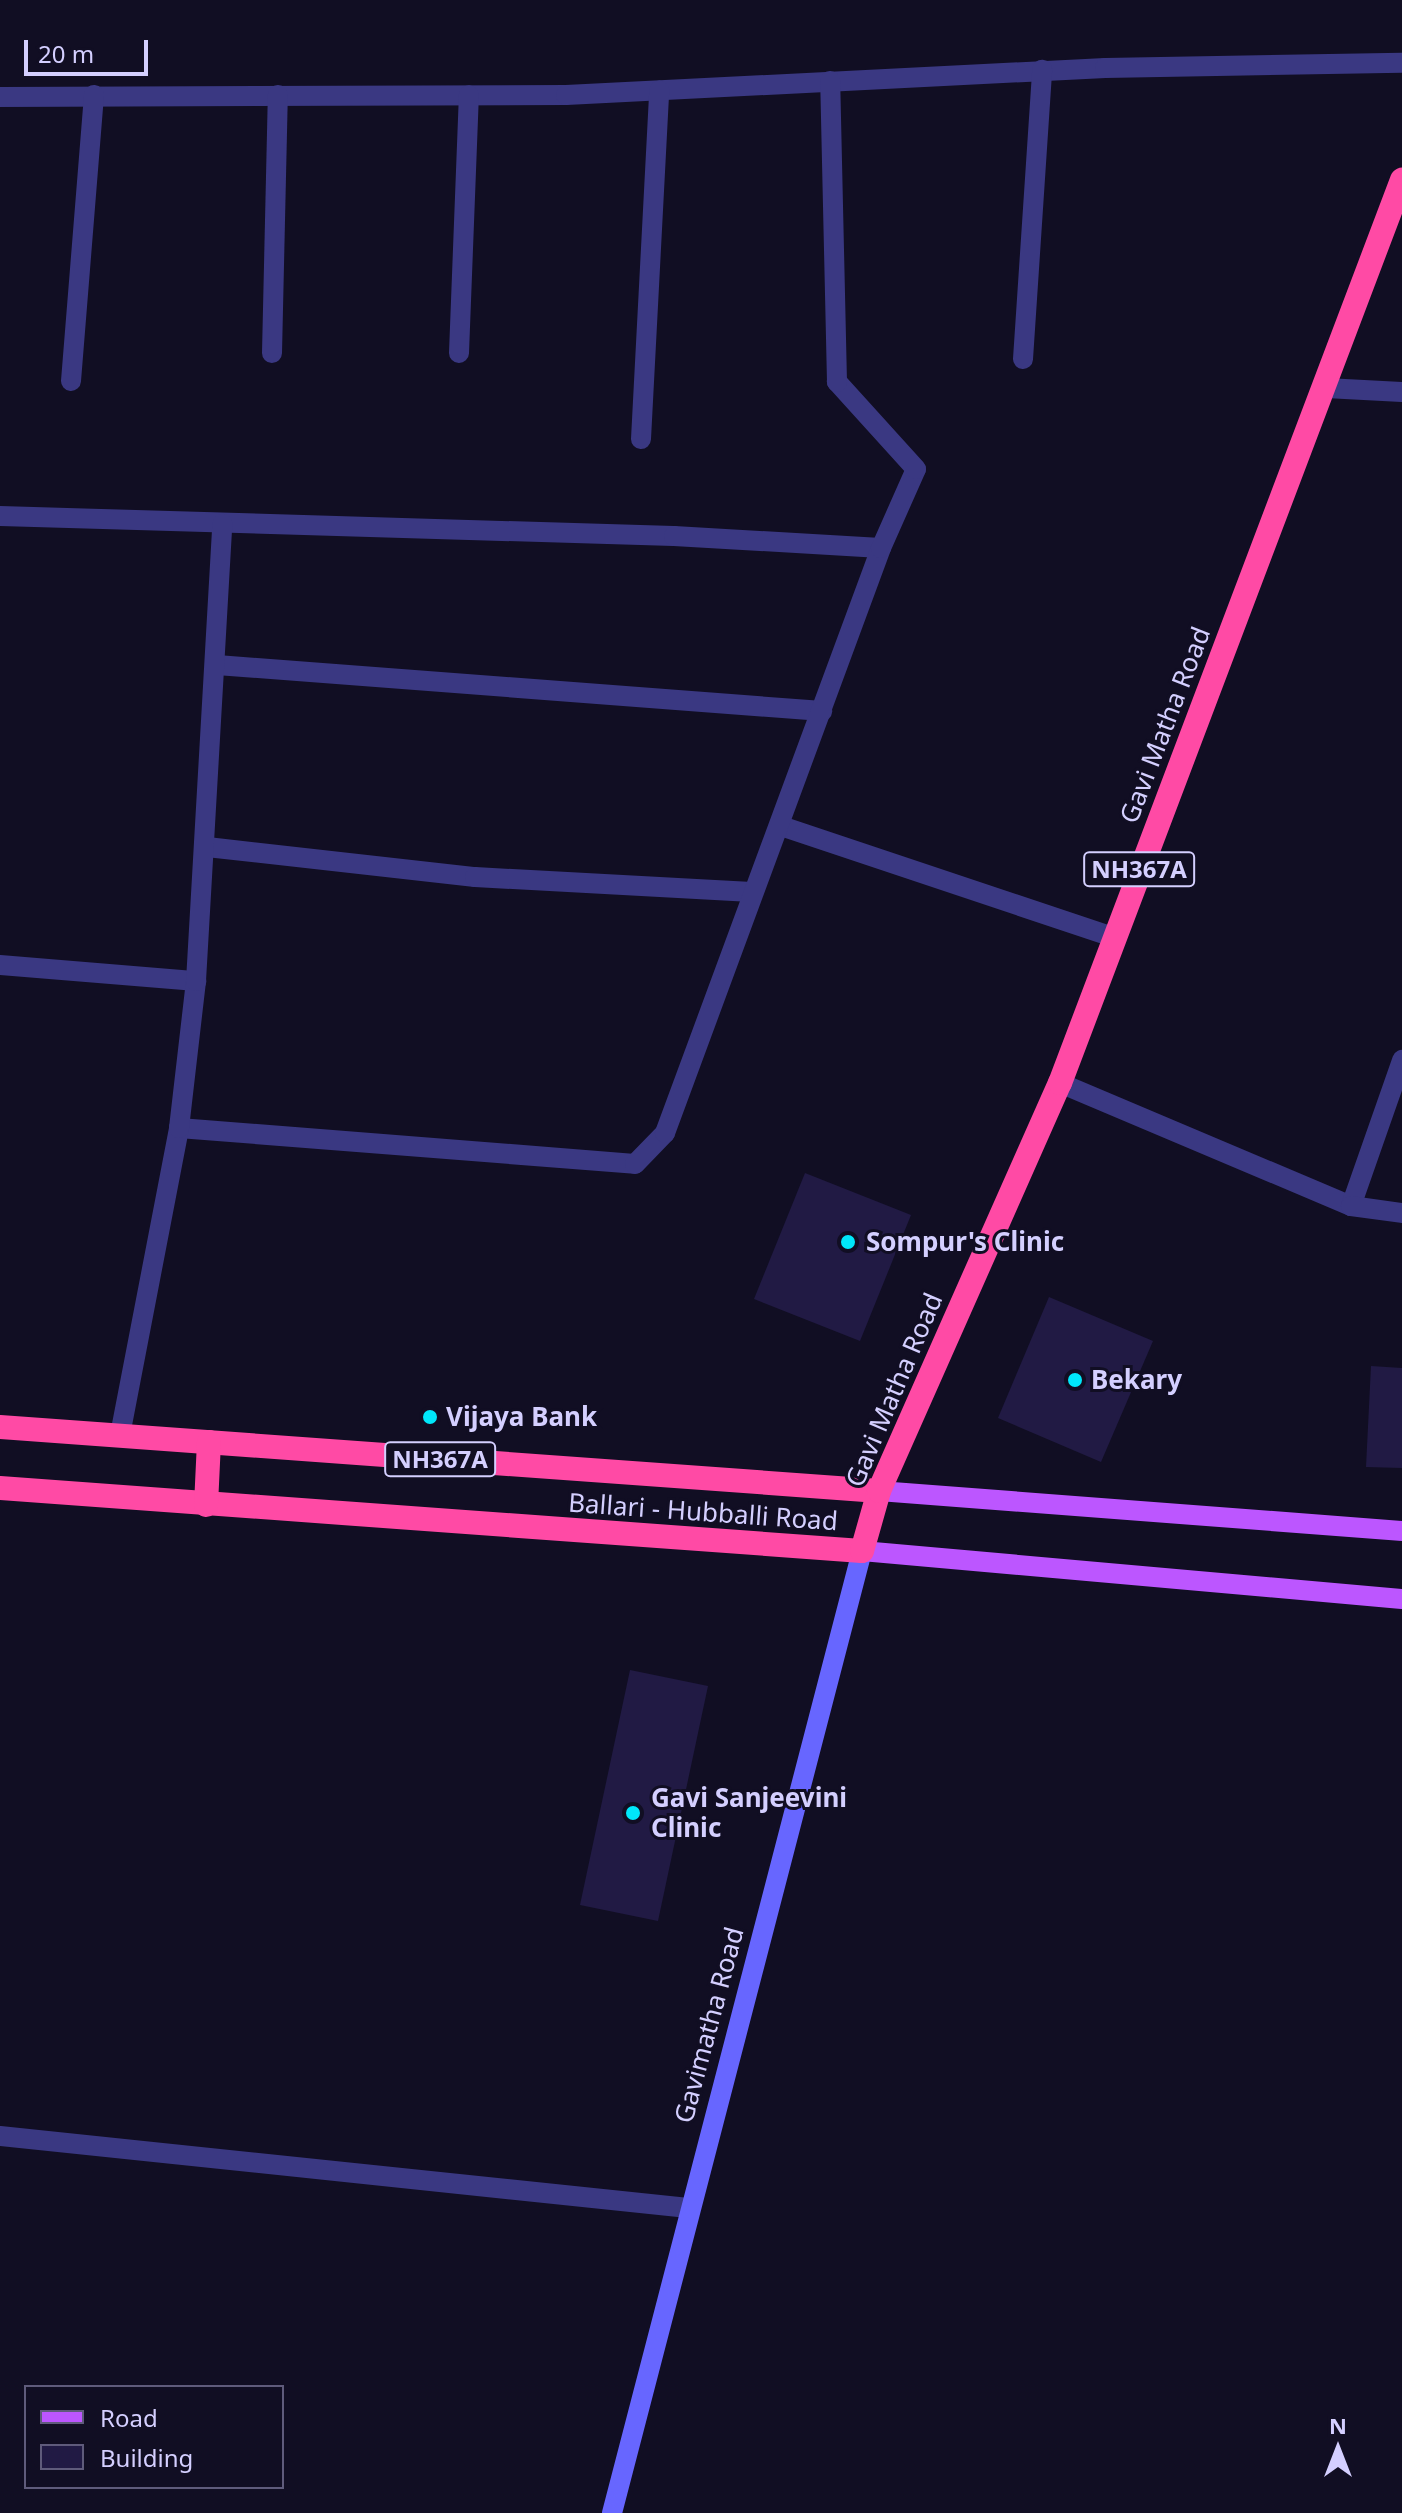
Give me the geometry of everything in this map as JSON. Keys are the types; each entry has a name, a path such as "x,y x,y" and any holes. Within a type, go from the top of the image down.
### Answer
{"highway":[{"name":"Gavi Matha Road","path":"862,1551 879,1491 1060,1083 1113,937 1326,388 1402,180"},
{"name":"Ballari - Hubballi Road","path":"0,1427 879,1491"},
{"path":"206,1505 209,1442"},
{"name":"Ballari - Hubballi Road","path":"0,1488 862,1551"}],"main road":[{"name":"Ballari - Hubballi Road","path":"879,1491 1402,1531"},
{"name":"Ballari - Hubballi Road","path":"862,1551 1402,1599"},
{"name":"Gavimatha Road","path":"612,2513 688,2208 862,1551"}],"street":[{"path":"0,97 469,95 659,90 1042,70 1402,63"},
{"path":"1023,359 1042,70"},
{"path":"179,1128 635,1164 665,1133 752,892 781,826 881,548 916,469 837,382 830,81"},
{"path":"641,439 659,90"},
{"path":"71,381 94,95"},
{"path":"272,353 278,95"},
{"path":"459,353 469,95"},
{"path":"1326,388 1402,392"},
{"path":"0,516 674,536 881,548"},
{"path":"120,1435 179,1128 196,981 207,847 222,524"},
{"path":"217,665 822,711"},
{"path":"781,826 1113,937"},
{"path":"207,847 475,877 752,892"},
{"path":"0,965 196,981"},
{"path":"1351,1206 1402,1060"},
{"path":"1060,1083 1351,1206 1402,1213"},
{"path":"0,2136 688,2208"}],"building":[{"path":"805,1173 911,1215 860,1341 754,1299"},
{"name":"Bekary","path":"1049,1297 1153,1341 1101,1462 998,1418"},
{"path":"1371,1366 1402,1368 1402,1468 1366,1467"},
{"path":"630,1670 708,1686 658,1921 580,1905"}],"place":[{"name":"Sompur's Clinic","path":"848,1242"},
{"name":"Bekary","path":"1075,1380"},
{"name":"Vijaya Bank","path":"430,1417"},
{"name":"Gavi Sanjeevini Clinic","path":"633,1813"}]}
